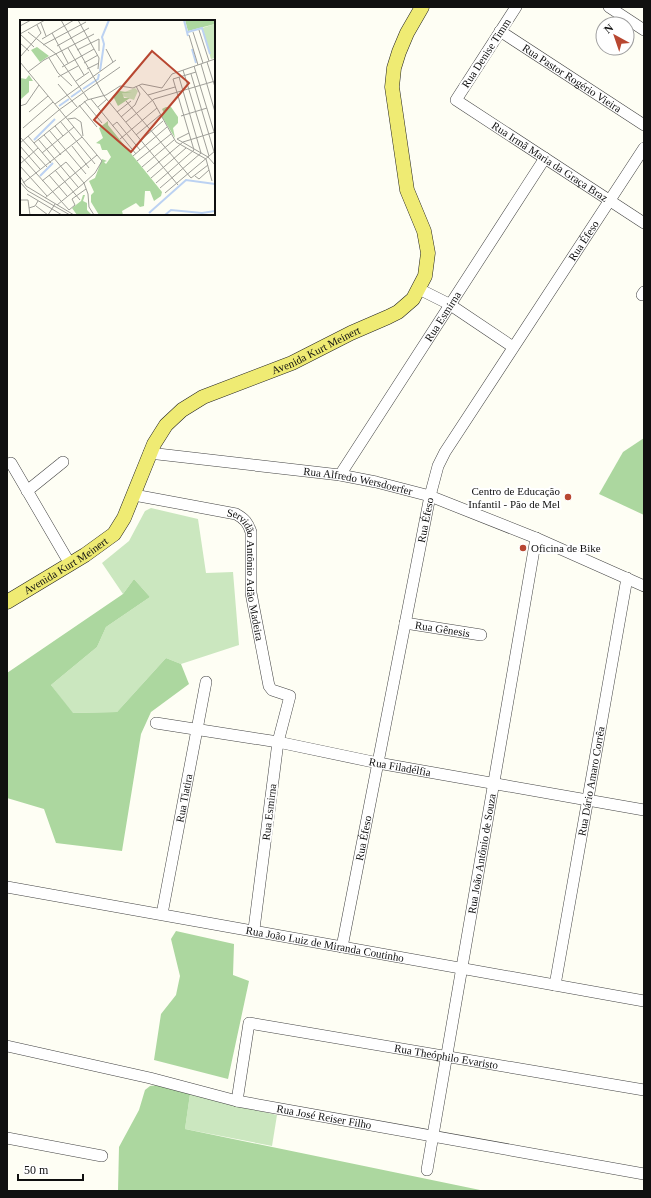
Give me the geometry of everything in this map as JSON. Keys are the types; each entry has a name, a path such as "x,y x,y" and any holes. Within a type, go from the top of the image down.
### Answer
{"main road":[{"name":"Avenida Kurt Meinert","path":"7,602 70,564 114,534 124,518 134,495 149,453 166,426 182,410 210,394 292,363 351,333 388,317 408,305 419,289 425,276 428,263 427,243 407,190 392,87 394,68 398,52 422,7"}],"street":[{"name":"Rua Denise Timm","path":"456,100 516,7"},
{"path":"609,7 644,30"},
{"name":"Rua Pastor Rogério Vieira","path":"500,31 644,125"},
{"name":"Rua Irmã Maria da Graça Braz","path":"456,100 644,223"},
{"name":"Rua Éfeso","path":"342,947 430,496 438,466 445,452 513,347 644,148"},
{"name":"Rua Esmirna","path":"340,475 449,304 545,158"},
{"path":"419,289 449,304 513,347"},
{"name":"Rua Alfredo Wersdoerfer","path":"149,453 340,475 376,482 430,496 536,538 644,586"},
{"path":"27,491 63,462"},
{"path":"11,463 70,564"},
{"name":"Servidão Antônio Adão Madeira","path":"134,495 236,514 243,518 248,524 251,532 251,594 269,686 272,690 290,696"},
{"name":"Rua João Antônio de Souza","path":"427,1170 536,538"},
{"name":"Rua Dário Amaro Corrêa","path":"555,985 627,578"},
{"name":"Rua Gênesis","path":"405,623 481,636"},
{"name":"Rua Tiatira","path":"162,914 206,682"},
{"name":"Rua Esmirna","path":"254,930 278,742 290,696"},
{"name":"Rua Filadélfia","path":"156,723 197,731 278,742 378,763 644,810"},
{"name":"Rua João Luiz de Miranda Coutinho","path":"7,887 644,1000"},
{"name":"Rua Theóphilo Evaristo","path":"237,1101 249,1023 644,1090"},
{"name":"Rua José Reiser Filho","path":"7,1046 150,1078 237,1101 644,1174"},
{"path":"7,1138 102,1156"}],"green space":[{"path":"644,438 644,515 599,494 623,452"},
{"path":"151,508 198,519 206,573 233,572 239,645 181,664 166,658 117,712 72,713 51,685 97,647 106,627 150,597 134,579 123,594 102,563 129,541 145,511"},
{"path":"134,579 150,597 106,627 97,647 51,685 73,713 117,712 166,658 181,664 189,684 151,712 141,734 122,851 56,843 44,809 7,798 7,673 123,594"},
{"path":"176,931 234,944 233,975 249,981 228,1079 154,1060 161,1014 176,995 180,976 171,939"},
{"path":"158,1085 190,1094 185,1129 485,1191 118,1191 119,1147 139,1110 145,1090 150,1086"},
{"path":"190,1094 277,1115 272,1146 185,1129"}],"place":[{"name":"Centro de Educação Infantil - Pão de Mel","path":"568,497"},
{"name":"Oficina de Bike","path":"523,548"}]}
